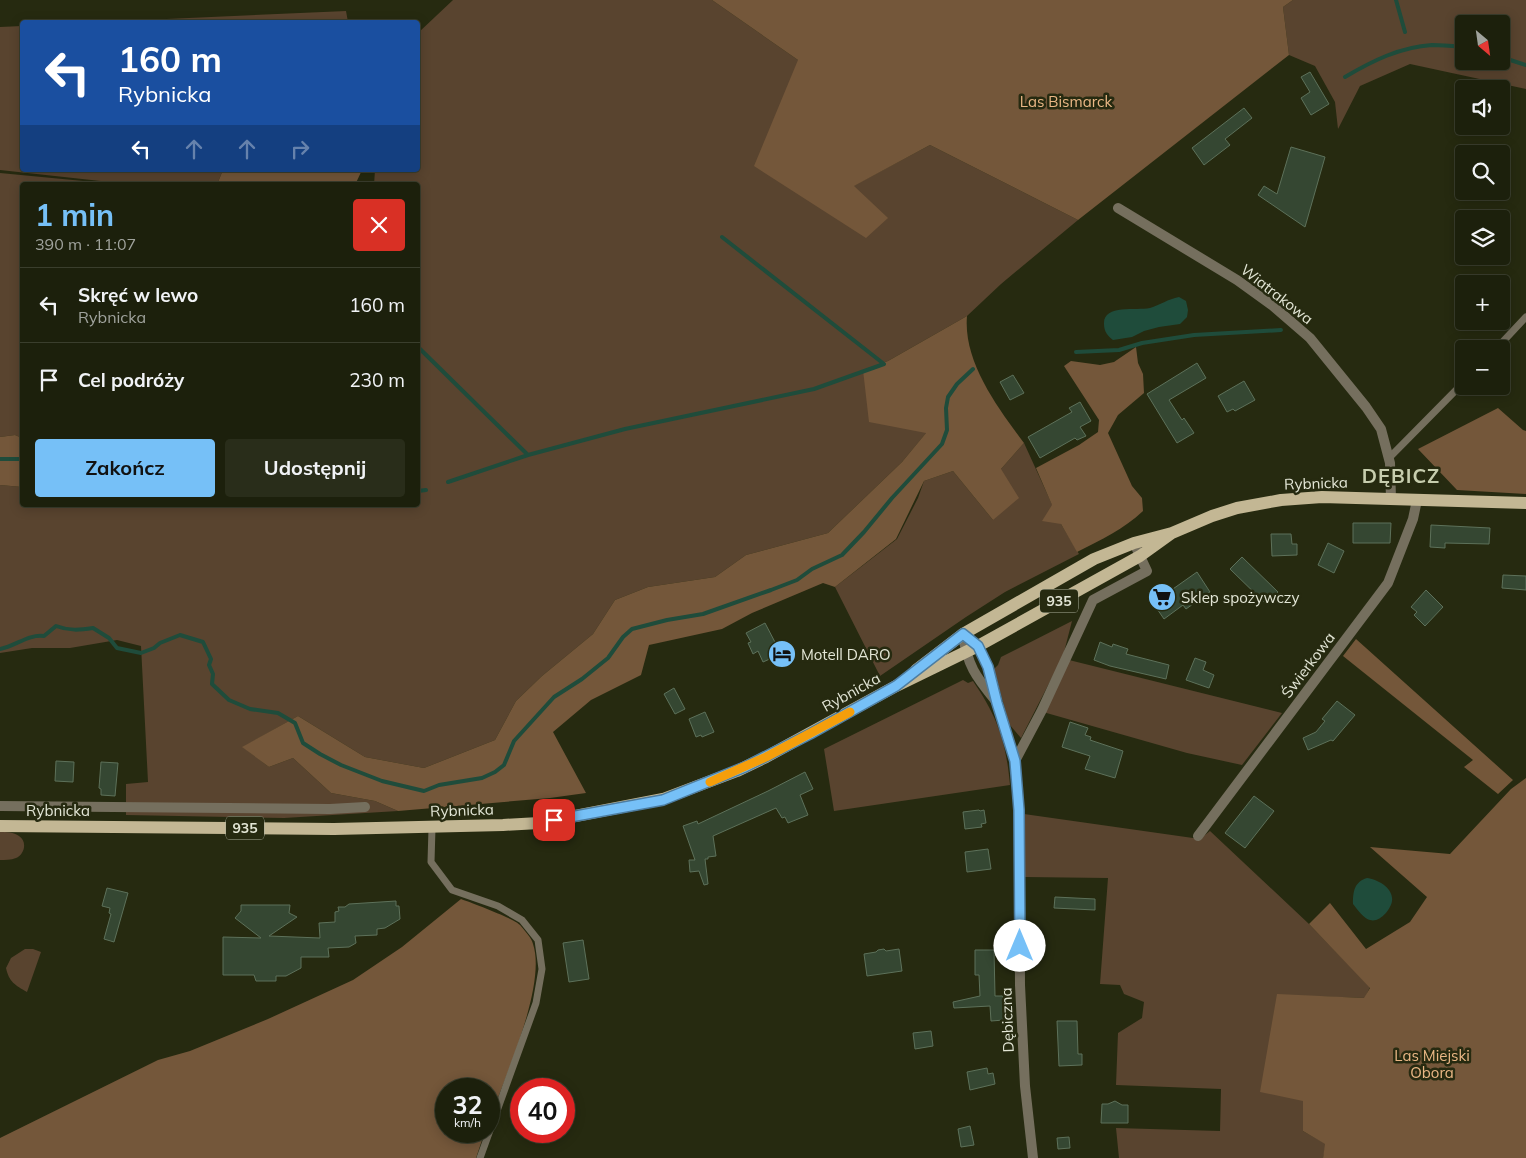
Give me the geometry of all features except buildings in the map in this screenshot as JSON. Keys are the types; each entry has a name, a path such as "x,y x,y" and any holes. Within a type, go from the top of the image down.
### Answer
{"main road":[{"name":"Rybnicka","path":"896,686 963,634 1069,573 1134,543 1172,533 1212,516 1262,502 1322,497 1526,503"},
{"name":"Rybnicka","path":"0,826 297,829 432,828 538,823 663,800 730,774 766,757 896,686 965,653 1140,556 1172,533"}],"street":[{"name":"Wiatrakowa","path":"1118,208 1244,285 1274,306 1310,338 1375,419 1386,443 1390,458 1391,499"},
{"name":"Świerkowa","path":"1198,836 1388,583 1414,519 1417,500"},
{"path":"1015,761 1042,710 1093,600 1147,571 1134,543"},
{"name":"Dębiczna","path":"963,634 978,646 991,675 997,703 1015,761 1019,810 1020,984 1024,1067 1033,1158"},
{"name":"Dębiczna","path":"963,634 968,662 997,703"},
{"path":"0,806 330,809 365,807"}],"lane":[{"path":"1504,340 1526,317"},
{"path":"1390,458 1455,391"},
{"path":"432,828 431,862 452,890 498,906 522,920 538,940 542,969 536,1003 480,1158"}],"shaded area":[{"path":"453,0 712,0 798,60 853,186 930,145 1078,220 1001,284 967,316 888,361 863,370 927,432 902,462 828,533 746,555 715,577 648,587 615,600 593,634 542,676 516,701 495,740 424,768 365,757 298,716 243,747 269,767 293,758 331,793 375,801 398,811 284,818 126,815 126,784 148,782 141,646 117,640 70,648 32,648 0,653 0,485 20,487 20,507 420,507 420,182 374,182 375,172 420,172 420,31"},
{"path":"1293,0 1526,0 1526,89 1510,86 1510,80 1484,80 1410,64 1360,86 1338,129 1335,102 1315,66 1289,55 1283,7"},
{"path":"346,11 348,20 144,20"},
{"path":"20,26 20,172 222,172 218,182 110,182 0,170 0,27"},
{"path":"0,173 94,182 20,182 20,437 15,435 0,437"},
{"path":"1179,297 1186,301 1188,310 1187,317 1180,324 1159,327 1132,337 1113,340 1106,332 1104,324 1105,318 1109,313 1121,310 1150,308"},
{"path":"1024,443 1061,524 1079,554 1005,592 880,676 835,587 897,539 918,498 924,481 953,471 993,520 1001,469"},
{"path":"1072,621 1063,656 1021,738 1009,724 994,669 1001,657"},
{"path":"1069,660 1282,713 1242,765 1187,753 1043,712"},
{"path":"963,680 968,683 973,681 995,719 1006,755 1010,785 834,811 824,749"},
{"path":"1024,814 1200,839 1210,831 1309,924 1370,987 1365,998 1277,995 1304,1101 1303,1131 1326,1144 1323,1158 1119,1158 1116,1128 1220,1131 1221,1089 1116,1085 1118,1033 1142,1018 1144,1002 1124,994 1120,985 1100,984 1108,878 1025,877"},
{"path":"0,832 15,834 22,839 24,848 19,856 0,860"},
{"path":"1367,878 1384,885 1392,896 1391,904 1387,911 1381,917 1374,920 1365,918 1353,904 1355,888 1359,882"},
{"path":"25,949 41,952 27,992 13,983 6,968 11,958"}],"green space":[{"name":"Las Bismarck","path":"712,0 1293,0 1283,7 1289,55 1078,220 930,145 854,186 888,218 866,238 754,166 798,60"},
{"path":"222,172 361,172 356,182 218,182"},
{"path":"967,316 967,333 976,367 993,400 1024,443 1001,469 1019,498 993,520 953,471 924,481 896,539 835,587 823,583 752,613 722,629 649,645 641,675 591,700 553,732 586,793 550,798 398,811 375,801 331,793 293,758 269,767 242,747 298,716 365,757 424,768 495,740 516,701 542,676 593,634 615,600 648,587 715,577 746,555 828,533 902,462 926,433 869,422 863,370 888,361"},
{"path":"1136,347 1138,363 1143,374 1144,393 1118,415 1108,433 1132,486 1142,498 1143,511 1120,529 1077,552 1061,524 1042,521 1052,505 1036,468 1079,445 1098,432 1099,420 1064,366 1071,361 1100,365 1114,362"},
{"path":"1498,408 1526,431 1526,494 1457,490 1418,449"},
{"path":"15,435 20,437 20,487 0,485 0,437"},
{"path":"1356,639 1513,780 1498,794 1464,767 1473,760 1343,656"},
{"name":"Las Miejski Obora","path":"1526,778 1526,1158 1323,1158 1325,1144 1303,1131 1303,1101 1260,1092 1277,994 1364,998 1370,988 1309,924 1330,903 1366,949 1410,922 1427,897 1370,847 1450,854 1511,789"},
{"path":"461,899 516,922 528,934 532,942 536,962 529,1007 500,1092 500,1078 435,1078 435,1143 481,1143 476,1158 0,1158 0,1138 158,1060 190,1051 268,1019 353,980 402,947"}],"waterway":[{"path":"1396,0 1405,32"},
{"path":"1345,77 1376,60 1398,52 1420,46 1455,46"},
{"path":"1510,60 1526,65"},
{"path":"448,482 528,455 625,429 814,389 884,364 722,237"},
{"path":"1076,352 1119,350 1142,343 1194,335 1281,330"},
{"path":"420,349 528,455"},
{"path":"0,649 27,638 44,636 56,626 75,630 93,628 109,638 117,648 141,653 180,635 203,642 211,659 209,665 213,674 212,684 229,700 250,709 278,713 295,723 303,743 341,765 382,781 424,791 439,785 482,778 504,765 514,741 554,697 582,679 608,658 623,637 632,629 667,620 703,614 797,580 812,569 842,555 942,444 947,430 946,408 948,397 957,384 973,369"},
{"path":"0,459 20,459"},
{"path":"420,491 426,490"}],"slow traffic":[{"path":"710,782 766,757 850,712"}],"place":[{"name":"Sklep spożywczy","path":"1162,597"},
{"name":"Motell DARO","path":"782,654"}],"district":[{"name":"DĘBICZ","path":"1401,475"}],"route":[{"path":"554,820 663,800 745,767 810,734 896,686 963,634 978,646 988,667 1015,761 1019,810 1020,946"}]}
